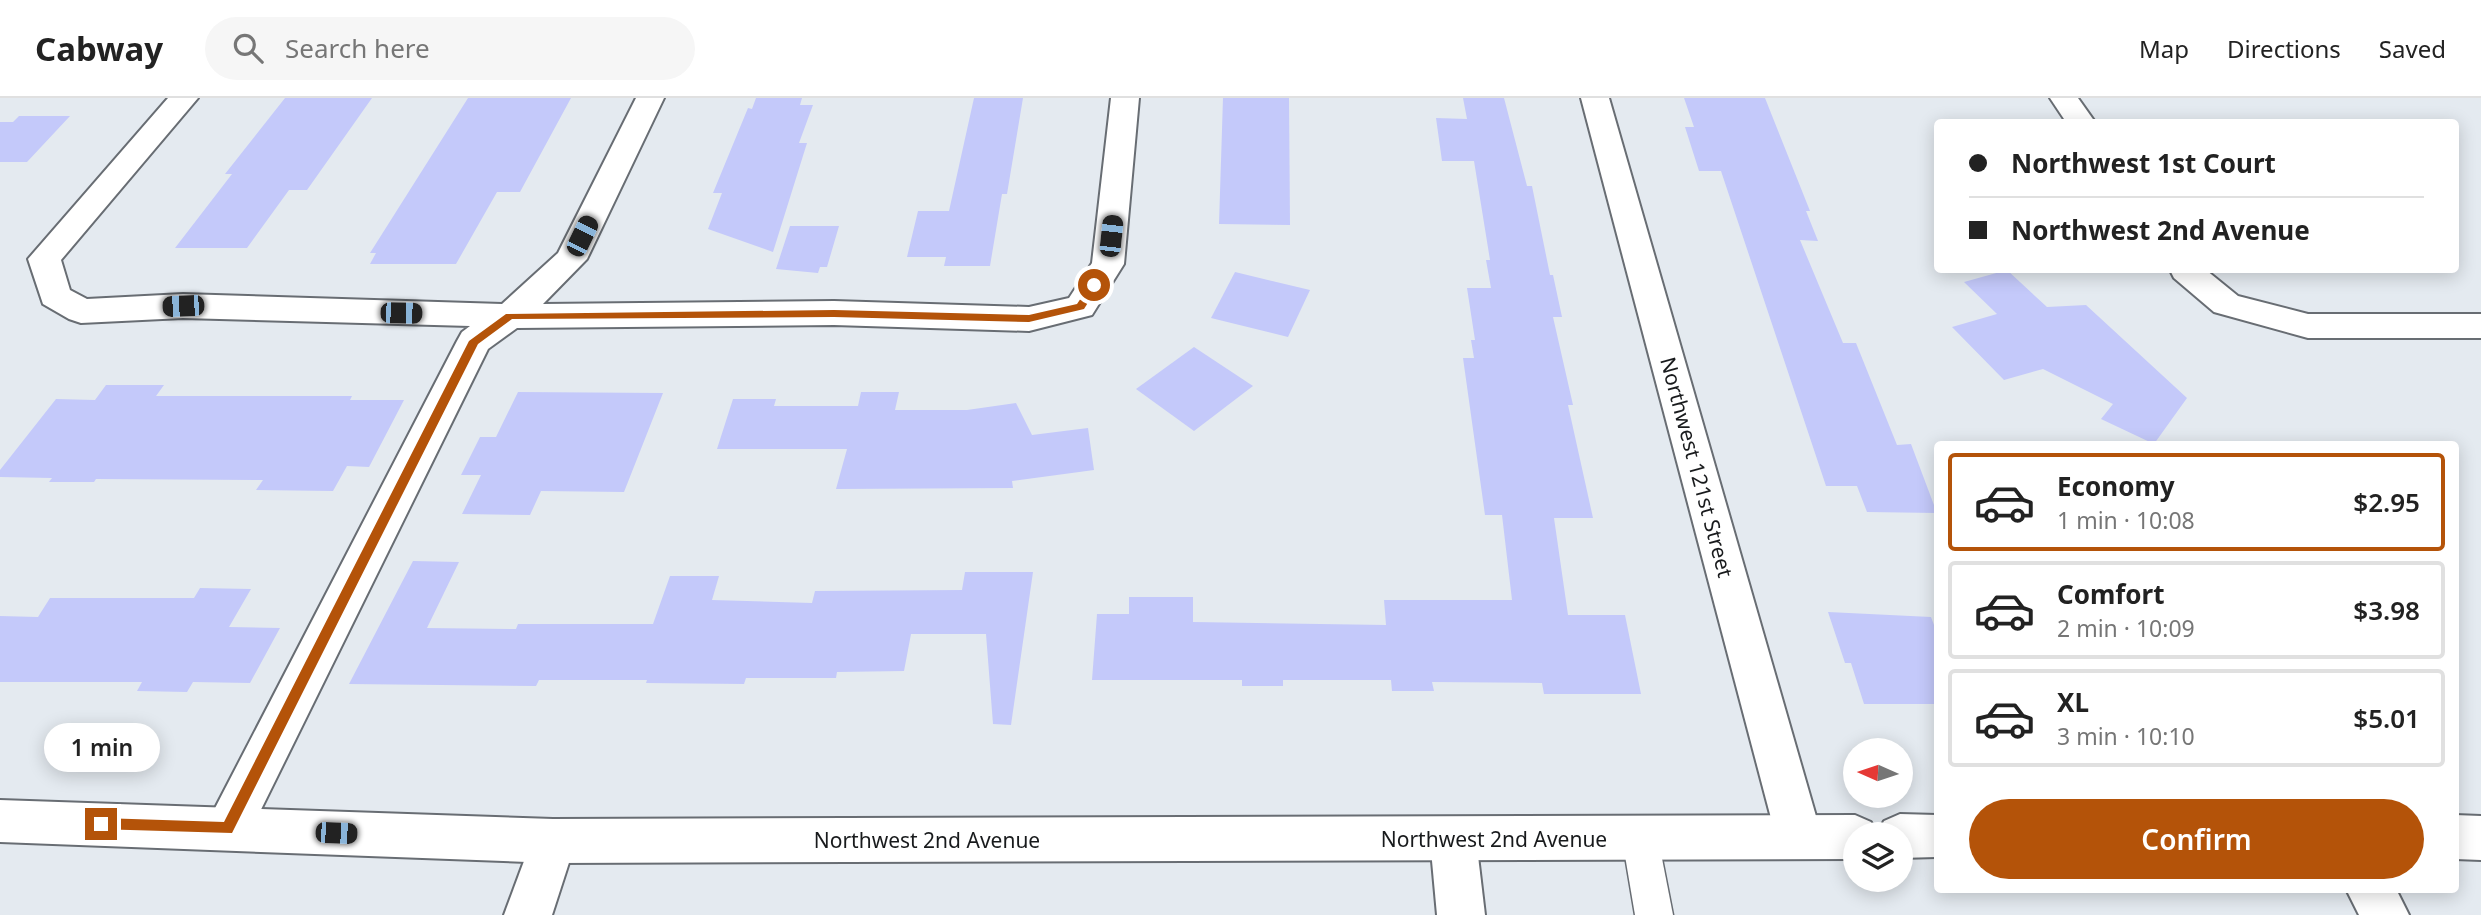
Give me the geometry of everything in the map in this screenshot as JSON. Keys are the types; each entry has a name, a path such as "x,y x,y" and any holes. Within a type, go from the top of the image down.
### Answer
{"street":[{"path":"184,98 44,259 55,296 81,311 183,306 510,316 834,313 1029,319 1080,306 1108,264 1125,98"},
{"path":"228,829 474,341 510,316 571,259 650,98"},
{"name":"Northwest 121st Street","path":"1595,98 1799,837"},
{"path":"2064,98 2078,119"},
{"path":"2190,273 2226,304 2308,326 2481,326"},
{"name":"Northwest 2nd Avenue","path":"0,821 554,841 1843,837"},
{"path":"1913,836 1934,836"},
{"path":"2459,837 2481,838"},
{"path":"1453,839 1461,915"},
{"path":"528,915 554,841"},
{"path":"2372,893 2385,915"}],"lane":[{"path":"1640,838 1654,915"}],"building":[{"path":"285,98 372,98 307,190 289,190 247,248 175,248 232,174 225,174"},
{"path":"468,98 571,98 520,192 497,192 456,264 370,264 376,253 370,253"},
{"path":"756,98 802,98 800,105 813,105 799,143 807,143 773,252 708,229 722,193 713,193 748,108 752,109"},
{"path":"974,98 1023,98 1007,194 1002,194 990,266 944,266 946,257 907,257 918,211 949,211"},
{"path":"1223,98 1289,98 1290,225 1219,224"},
{"path":"1463,98 1504,98 1527,186 1532,186 1550,275 1553,275 1562,317 1553,317 1573,405 1568,405 1593,518 1554,518 1568,615 1625,615 1641,694 1544,694 1542,683 1432,682 1434,691 1392,691 1391,680 1283,680 1283,686 1242,686 1242,680 1092,680 1097,614 1129,614 1129,597 1193,597 1193,622 1386,625 1384,600 1512,600 1502,515 1485,515 1463,358 1474,358 1471,340 1475,340 1467,288 1491,288 1486,260 1490,260 1474,161 1442,161 1436,118 1467,119"},
{"path":"1684,98 1765,98 1810,211 1806,211 1818,241 1800,240 1843,343 1856,343 1897,445 1911,444 1934,505 1934,513 1867,512 1857,486 1826,486 1721,171 1699,171 1685,127 1694,127"},
{"path":"19,116 70,116 27,162 0,162 0,122 13,122"},
{"path":"790,226 839,226 827,267 820,267 818,273 776,269"},
{"path":"1235,272 1310,290 1288,337 1211,318"},
{"path":"1996,273 2010,273 2047,307 2086,305 2187,398 2156,441 2148,441 2101,419 2113,404 2043,369 2004,380 1952,327 1997,314 1964,282"},
{"path":"1194,347 1253,386 1194,431 1136,389"},
{"path":"106,385 164,385 156,396 352,396 350,400 404,400 369,467 347,466 333,491 256,490 263,480 96,479 94,482 49,482 52,478 0,477 0,470 56,399 95,400"},
{"path":"518,392 663,393 624,492 541,491 530,515 462,514 481,475 461,475 480,437 496,437"},
{"path":"861,392 899,392 895,410 967,410 1016,403 1032,435 1088,428 1094,470 1012,481 1013,488 836,489 847,449 717,449 733,399 776,399 774,406 858,406"},
{"path":"413,561 459,562 427,628 516,629 518,624 653,624 670,576 719,576 712,600 812,603 815,591 962,590 965,572 1033,572 1011,725 993,724 986,634 911,634 904,671 837,672 836,678 746,678 744,684 646,683 647,680 539,680 536,686 349,684"},
{"path":"200,588 251,589 229,627 280,628 250,683 193,682 187,692 137,691 142,682 0,682 0,616 38,617 50,598 194,598"},
{"path":"1828,612 1931,617 1934,625 1934,704 1864,704 1851,663 1845,663"}],"route":[{"path":"101,824 228,829 474,341 510,316 834,313 1029,319 1080,306 1094,285"}]}
